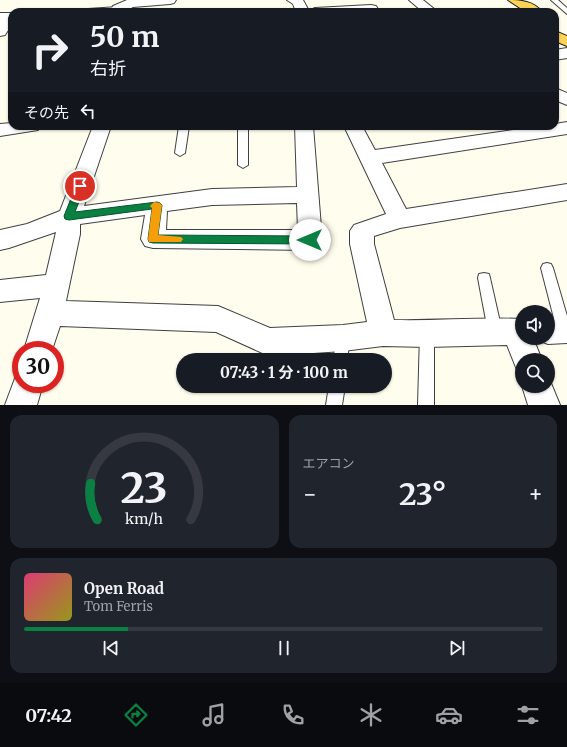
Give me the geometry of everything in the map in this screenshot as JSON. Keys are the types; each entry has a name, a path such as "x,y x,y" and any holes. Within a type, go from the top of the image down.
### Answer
{"highway":[{"path":"508,2 524,8"}],"street":[{"path":"121,8 130,3 170,0"},
{"path":"293,0 298,2 303,8"},
{"path":"415,0 426,8"},
{"path":"0,32 8,20"},
{"path":"41,341 50,313 55,285 68,234 69,216 101,130"},
{"path":"157,205 153,239 310,240 304,130"},
{"path":"355,130 400,219"},
{"path":"369,158 554,130"},
{"path":"383,333 362,244 362,231 400,219 567,192"},
{"path":"0,240 9,239 32,232 69,216 212,197 308,195"},
{"path":"0,291 55,285"},
{"path":"50,313 218,319 270,342 342,349 383,333 427,334 511,332 523,353"},
{"path":"22,405 25,393"},
{"path":"540,393 544,405"}],"lane":[{"path":"554,0 567,12"},
{"path":"180,153 183,130"},
{"path":"243,130 243,165"},
{"path":"547,268 560,331"},
{"path":"484,278 511,332"},
{"path":"426,405 427,334"},
{"path":"334,405 336,393"}],"slow traffic":[{"path":"154,206 157,205 153,239 178,239"}],"route":[{"path":"80,186 69,216 157,205 153,239 310,240"}]}
